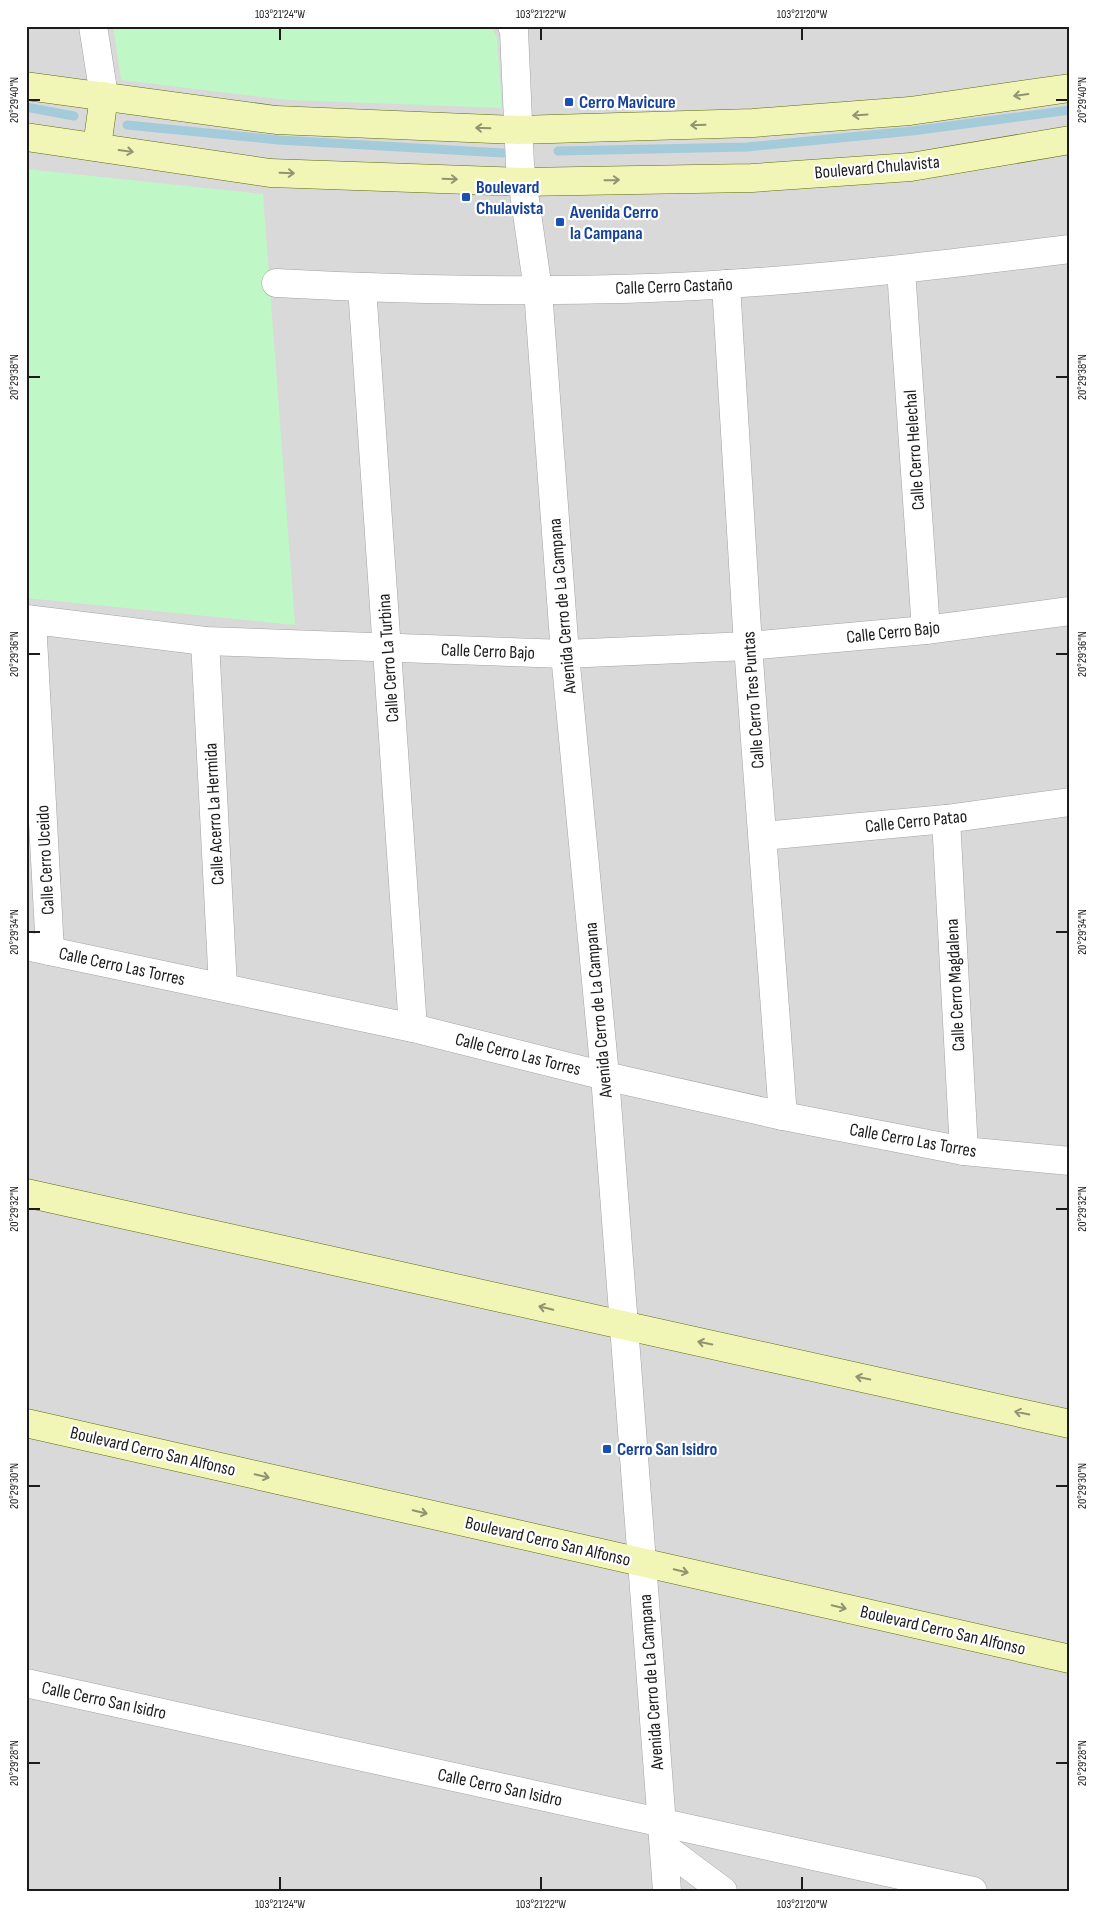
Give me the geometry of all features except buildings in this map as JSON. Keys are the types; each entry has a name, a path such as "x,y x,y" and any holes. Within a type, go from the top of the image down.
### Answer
{"street":[{"path":"93,26 104,96 97,147"},
{"name":"Avenida Cerro de La Campana","path":"512,26 514,31 522,182 538,290 565,654 605,1076 667,1891"},
{"path":"26,86 276,120 518,130 753,123 910,111 1070,88"},
{"name":"Boulevard Chulavista","path":"26,137 270,172 522,182 752,178 911,166 1070,140"},
{"name":"Calle Cerro Castaño","path":"276,283 362,287 538,290 726,284 901,270 1070,249"},
{"name":"Calle Cerro Helechal","path":"901,270 926,630"},
{"name":"Calle Cerro Tres Puntas","path":"726,284 748,646 783,1116"},
{"name":"Calle Cerro La Turbina","path":"362,287 413,1028"},
{"name":"Calle Cerro Bajo","path":"29,619 205,640 565,654 748,646 926,630 1070,611"},
{"name":"Calle Cerro Uceido","path":"29,619 38,949"},
{"name":"Calle Acerro La Hermida","path":"205,640 222,987"},
{"name":"Calle Cerro Patao","path":"763,836 946,819 1070,802"},
{"name":"Calle Cerro Magdalena","path":"946,819 964,1151"},
{"name":"Calle Cerro Las Torres","path":"38,949 413,1028 605,1076 783,1116 964,1151 1070,1161"},
{"path":"26,1193 1070,1424"},
{"name":"Boulevard Cerro San Alfonso","path":"26,1423 1070,1659"},
{"name":"Calle Cerro San Isidro","path":"26,1683 663,1835 973,1891"},
{"path":"663,1835 723,1891"}],"shaded area":[{"path":"26,26 1070,26 1070,1891 26,1891"}],"green space":[{"path":"113,26 491,26 497,38 502,108 288,100 121,80"},
{"path":"26,169 263,194 295,625 26,598"}],"waterway":[{"path":"26,107 74,116"},
{"path":"558,151 747,147 912,131 1070,110"},
{"path":"127,125 279,140 503,153"}],"place":[{"name":"Cerro Mavicure","path":"569,102"},
{"name":"Boulevard Chulavista","path":"466,197"},
{"name":"Avenida Cerro la Campana","path":"560,222"},
{"name":"Cerro San Isidro","path":"607,1449"}]}
